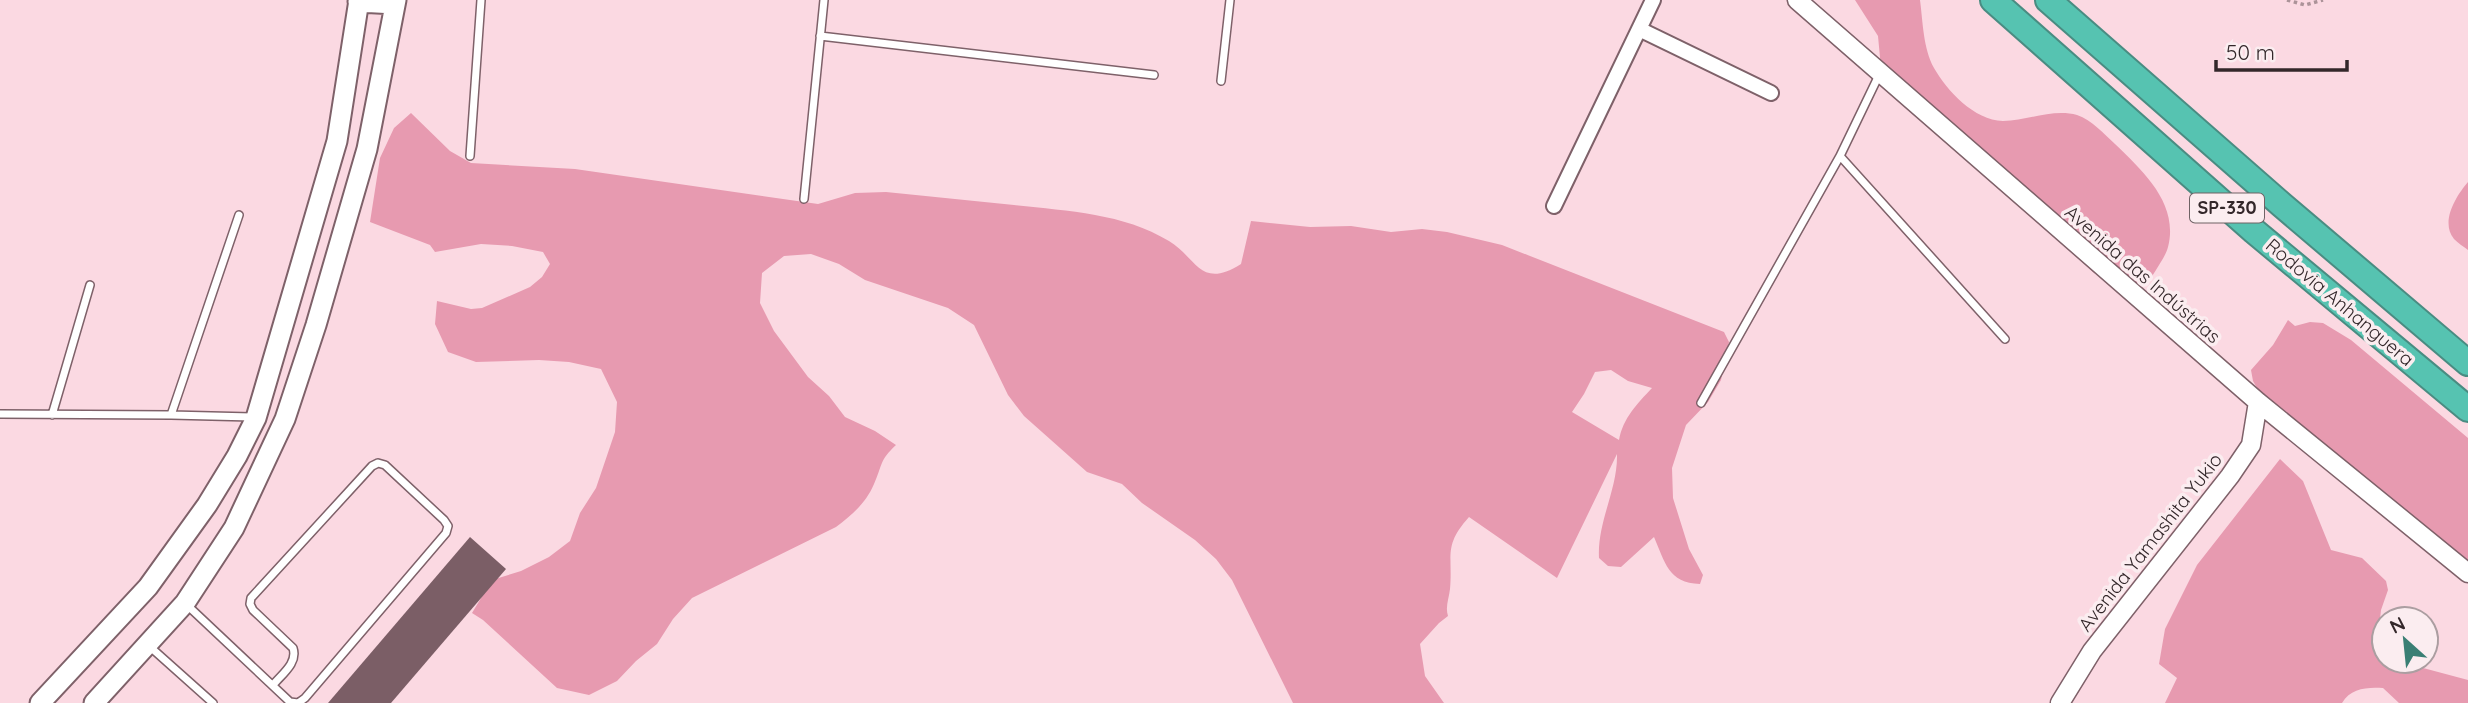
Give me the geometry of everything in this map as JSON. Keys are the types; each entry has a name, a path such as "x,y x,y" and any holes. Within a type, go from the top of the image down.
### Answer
{"highway":[{"name":"Rodovia Anhanguera","path":"1993,0 2254,231 2468,409"},
{"name":"Rodovia Anhanguera","path":"2048,0 2468,363"}],"main road":[{"path":"40,703 148,587 207,505 237,456 256,418 337,141 358,1 396,2 367,149 316,325 285,419 234,528 185,603 94,703"}],"street":[{"path":"1554,206 1653,0"},
{"name":"Avenida das Indústrias","path":"1797,0 2258,402 2468,573"},
{"path":"1639,29 1771,93"},
{"name":"Avenida Yamashita Yukio","path":"2060,703 2092,651 2230,476 2251,445 2258,402"}],"lane":[{"path":"470,156 481,0"},
{"path":"804,200 824,0"},
{"path":"1221,81 1230,0"},
{"path":"820,36 1154,75"},
{"path":"1701,403 1840,156 1881,73"},
{"path":"1840,156 2005,339"},
{"path":"171,415 239,215"},
{"path":"52,415 90,285"},
{"path":"0,415 256,418"},
{"path":"185,603 290,702 298,703 446,533 448,526 444,520 385,465 378,463 372,466 251,598 253,610 293,648 295,656 292,663 273,685"},
{"path":"148,644 213,703"}],"path":[{"path":"2287,0 2305,5 2323,0"}],"shaded area":[{"path":"1855,0 1920,0 1926,43 1934,68 1954,95 1982,116 2003,121 2068,113 2093,124 2115,144 2157,190 2168,217 2170,231 2167,250 2149,280 2135,289 2128,289 2094,273 1901,95 1881,68 1878,36"},
{"path":"411,113 450,151 471,163 575,169 818,204 855,193 886,192 1094,215 1133,224 1151,232 1169,241 1200,269 1216,274 1241,264 1251,221 1310,227 1351,226 1391,232 1422,229 1502,245 1724,332 1729,342 1721,380 1708,402 1686,425 1672,468 1673,498 1689,549 1703,575 1700,584 1681,580 1669,570 1654,537 1621,567 1608,566 1599,558 1601,531 1614,480 1617,454 1557,578 1469,517 1461,527 1452,544 1448,616 1420,644 1425,676 1444,703 1293,703 1232,580 1216,559 1195,540 1142,503 1122,484 1087,472 1024,416 1008,395 974,325 948,308 865,280 839,264 811,254 784,256 762,273 760,303 774,331 808,377 829,396 845,417 875,431 896,445 884,459 863,503 836,527 692,598 673,619 657,644 617,681 589,695 557,688 472,613 492,580 521,571 549,557 570,541 580,513 596,488 615,432 617,402 601,369 569,362 539,360 476,362 448,352 435,324 437,301 471,309 482,308 530,287 542,277 550,264 543,252 512,246 481,244 435,252 430,245 370,222 380,158 394,128","holes":["1611,370 1628,381 1652,388 1627,418 1619,440 1572,412 1595,372"]},
{"path":"2468,182 2468,250 2454,239 2450,232 2449,217 2459,194"},
{"path":"2288,320 2295,326 2310,322 2323,323 2351,340 2468,438 2468,579 2269,409 2253,381 2251,370 2273,345"},
{"path":"2280,459 2303,481 2331,550 2362,558 2386,581 2388,590 2383,605 2370,605 2370,675 2440,675 2440,673 2468,680 2468,703 2399,703 2383,688 2365,688 2350,694 2342,703 2165,703 2177,678 2159,664 2165,629 2197,565"}],"building":[{"path":"470,537 506,569 391,703 328,703"}]}
